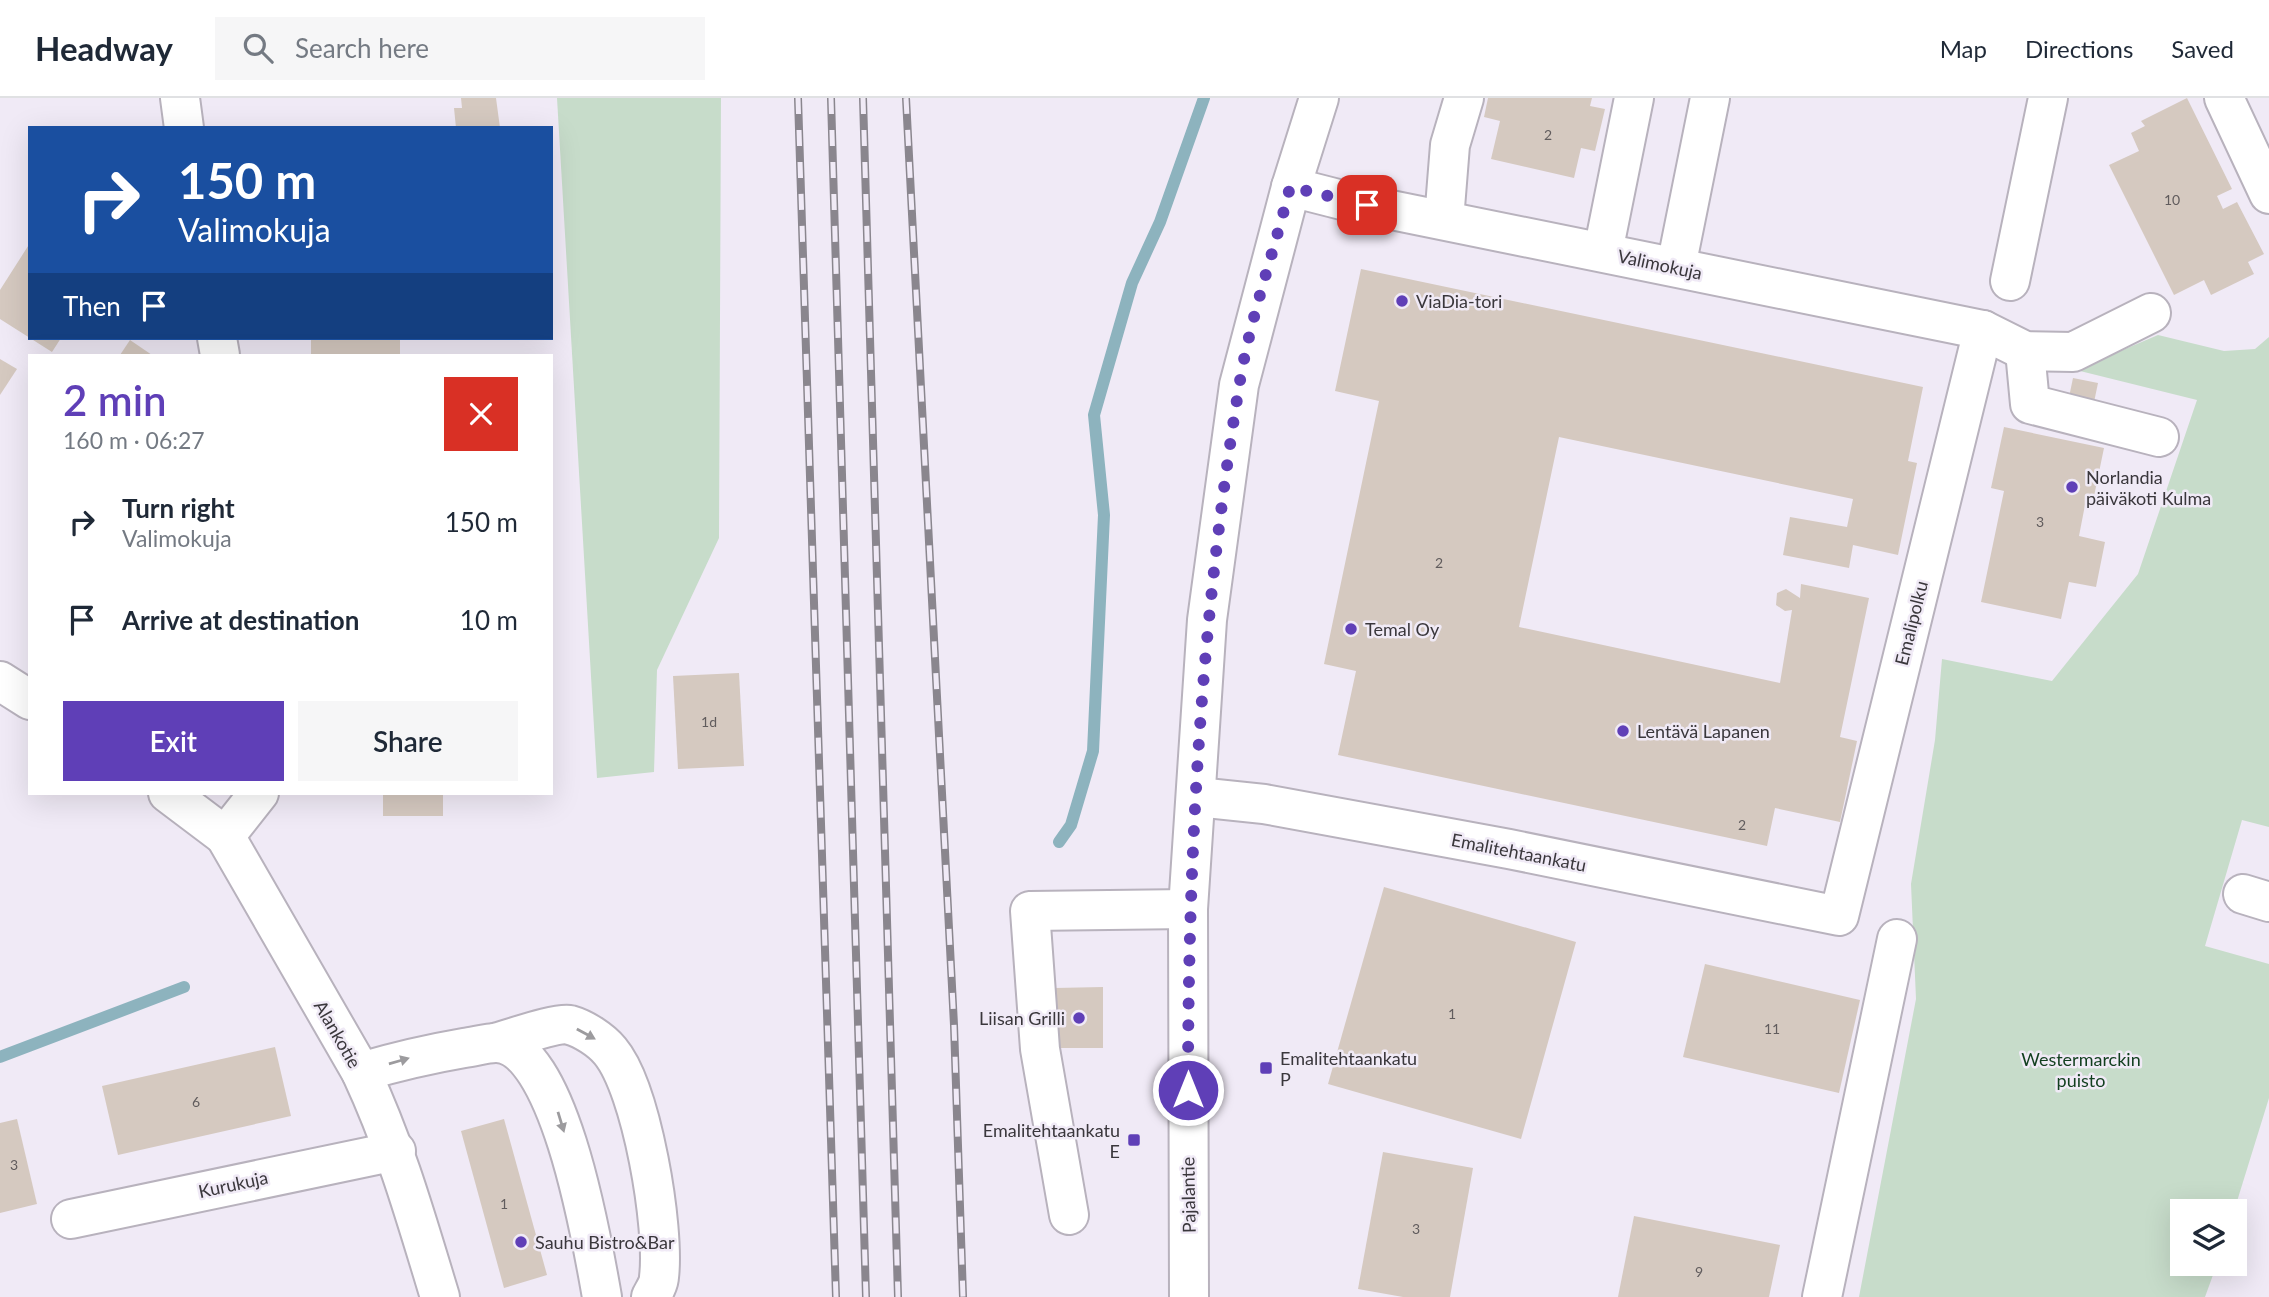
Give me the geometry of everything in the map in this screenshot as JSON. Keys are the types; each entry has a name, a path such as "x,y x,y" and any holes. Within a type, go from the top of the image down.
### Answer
{"street":[{"path":"180,98 184,126"},
{"name":"Pajalantie","path":"1189,1297 1188,909 1207,620 1239,385 1290,187 1319,98"},
{"path":"1444,220 1450,145 1464,98"},
{"path":"1604,252 1634,98"},
{"path":"1676,267 1710,98"},
{"path":"2010,281 2048,98"},
{"path":"2224,98 2269,194"},
{"name":"Valimokuja","path":"1290,187 1983,330 2025,351"},
{"path":"2151,313 2073,352 2025,351 2030,404 2160,436"},
{"name":"Emalipolku","path":"1839,916 1983,330"},
{"path":"0,681 28,699"},
{"path":"171,795 225,836 257,795"},
{"name":"Emalitehtaankatu","path":"1197,797 1264,804 1509,849 1839,916"},
{"name":"Alankotie","path":"225,836 360,1072 396,1151 440,1297"},
{"path":"1069,1215 1040,1049 1030,911 1188,909"},
{"path":"1822,1297 1898,940"},
{"path":"360,1072 439,1051 498,1042 567,1024 592,1036 610,1050 626,1077 648,1159 658,1224 659,1279 651,1297"},
{"path":"498,1042 527,1057 558,1112 591,1235 602,1297"},
{"name":"Kurukuja","path":"71,1219 396,1151"}],"green space":[{"path":"557,98 721,98 719,538 657,670 654,772 597,778"},
{"name":"Westermarckin puisto","path":"2158,335 2224,351 2255,349 2269,337 2269,827 2242,820 2205,946 2269,964 2269,1098 2238,1199 2170,1199 2170,1276 2213,1276 2205,1297 1859,1297 1916,999 1911,884 1935,740 1942,659 2052,681 2138,574 2197,400 2076,370"}],"building":[{"path":"461,98 496,98 500,126 456,126 454,108 462,108"},
{"path":"1488,98 1592,98 1590,106 1605,109 1595,151 1581,148 1574,178 1491,159 1500,121 1484,117"},
{"path":"2187,98 2232,189 2217,196 2223,209 2237,202 2264,254 2248,262 2254,274 2211,295 2204,280 2174,295 2109,165 2139,151 2131,133 2145,126 2141,121"},
{"path":"28,246 28,337 0,319 0,290"},
{"path":"1361,269 1923,387 1908,461 1917,463 1898,555 1853,545 1849,568 1783,555 1790,517 1847,527 1853,499 1559,437 1519,627 1780,683 1792,610 1785,611 1776,605 1777,593 1786,589 1800,598 1801,584 1869,598 1840,737 1857,741 1840,822 1775,808 1767,846 1338,755 1356,671 1324,664 1379,401 1335,391"},
{"path":"33,340 60,340 52,352"},
{"path":"130,340 151,354 121,354"},
{"path":"311,340 400,340 400,354 311,354"},
{"path":"0,359 17,369 0,395"},
{"path":"2073,378 2098,383 2093,407 2068,402"},
{"path":"2004,427 2104,448 2092,506 2085,505 2079,536 2105,542 2096,587 2069,582 2061,619 1981,602 2004,491 1991,488"},
{"path":"739,673 744,766 678,769 673,676"},
{"path":"383,795 443,795 443,816 383,816"},
{"path":"1384,887 1576,942 1521,1139 1328,1084"},
{"path":"1705,964 1860,1000 1839,1093 1683,1057"},
{"name":"Liisan Grilli","path":"1103,987 1103,1048 1056,1048 1055,988"},
{"path":"275,1047 291,1116 118,1155 102,1086"},
{"path":"17,1119 37,1204 0,1213 0,1123"},
{"path":"504,1119 547,1275 504,1288 461,1131"},
{"path":"1383,1152 1473,1168 1450,1297 1403,1297 1358,1289"},
{"path":"1634,1216 1780,1245 1769,1297 1618,1297"}],"waterway":[{"path":"1059,842 1071,825 1093,751 1104,515 1094,415 1132,283 1160,222 1204,98"},
{"path":"0,1057 184,987"}],"railway":[{"path":"798,98 836,1297"},
{"path":"831,98 866,1297"},
{"path":"863,98 898,1297"},
{"path":"906,98 954,1025 963,1297"}],"place":[{"name":"ViaDia-tori","path":"1402,301"},
{"name":"Norlandia päiväkoti Kulma","path":"2072,487"},
{"name":"Temal Oy","path":"1351,629"},
{"name":"Lentävä Lapanen","path":"1623,731"},
{"name":"Liisan Grilli","path":"1079,1018"},
{"name":"Emalitehtaankatu P","path":"1266,1068"},
{"name":"Emalitehtaankatu E","path":"1134,1140"},
{"name":"Sauhu Bistro&Bar","path":"521,1242"}],"route":[{"path":"1188,1090 1188,909 1207,620 1239,385 1290,187 1367,205"}]}
